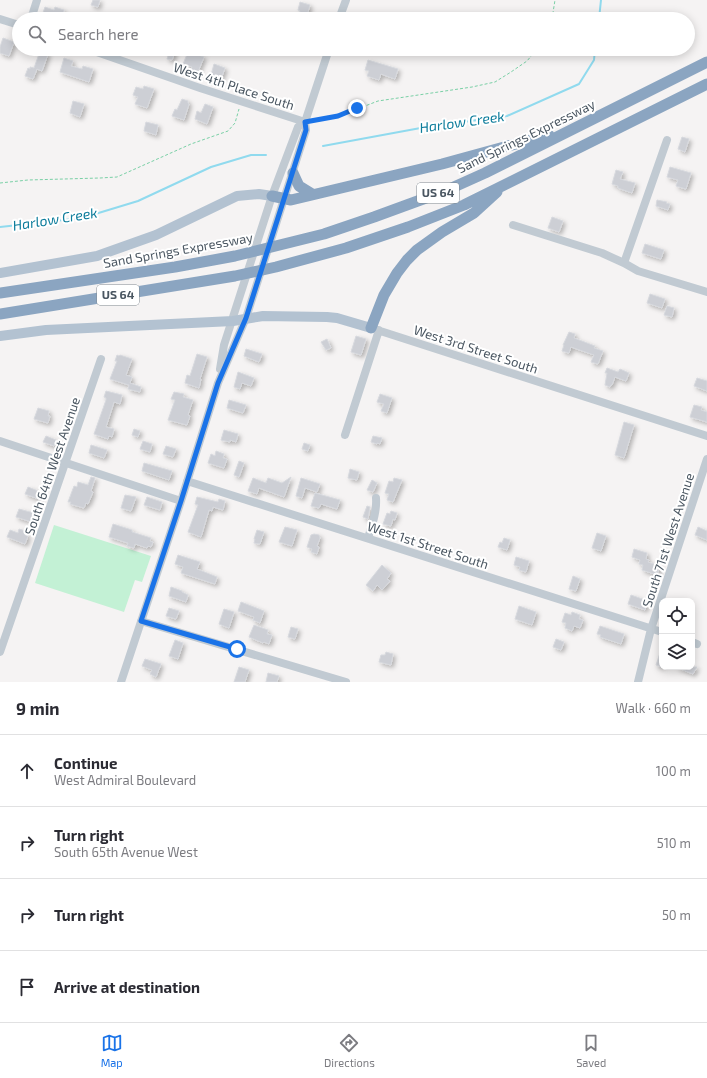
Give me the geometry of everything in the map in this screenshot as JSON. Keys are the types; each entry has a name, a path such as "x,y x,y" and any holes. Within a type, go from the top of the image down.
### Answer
{"highway":[{"name":"Sand Springs Expressway","path":"0,293 216,260 324,234 374,218 445,191 486,173 707,62"},
{"name":"US 64","path":"0,314 152,290 276,267 346,248 464,205 707,84"},
{"path":"272,196 284,200 290,200 442,164 573,129"},
{"path":"293,173 299,186 312,194"},
{"path":"375,329 384,295 397,273 407,260 417,250 442,232 474,213 506,184"}],"main road":[{"path":"0,272 97,256 151,237 237,196 259,194 272,196"},
{"name":"West 3rd Street South","path":"0,336 46,330 233,321 263,316 337,318 375,329"}],"street":[{"path":"33,12 37,0"},
{"path":"342,12 346,0"},
{"path":"0,19 12,23"},
{"name":"West 4th Place South","path":"109,56 305,122"},
{"path":"121,682 181,501 218,383 246,318 293,173 306,130 305,122 327,56"},
{"path":"218,383 224,345 233,321 272,196 298,127 305,122"},
{"path":"624,263 667,140"},
{"path":"513,225 602,253 638,271 707,292"},
{"path":"345,435 375,329"},
{"name":"West 3rd Street South","path":"375,329 404,340 707,436"},
{"name":"South 64th West Avenue","path":"0,652 26,580 100,359"},
{"path":"0,442 66,462 181,501"},
{"name":"South 71st West Avenue","path":"638,682 651,629 707,459"},
{"name":"West 1st Street South","path":"187,481 659,631"},
{"path":"368,538 376,511 376,498"},
{"path":"141,621 346,682"}],"path":[{"path":"553,12 556,0"},
{"path":"305,122 338,116 378,101 472,87 495,82 511,72 531,56"},
{"path":"0,183 28,180 100,178 117,176 191,144 228,131 235,123 241,101"}],"green space":[{"path":"54,525 151,556 142,582 135,580 124,612 35,583"}],"building":[{"path":"93,0 100,0 98,7 91,5"},
{"path":"300,2 310,5 308,12 300,12 298,10"},
{"path":"45,7 54,10 55,7 64,10 64,12 43,12"},
{"path":"3,38 12,41 12,48 9,56 0,53"},
{"path":"38,56 47,56 42,71 37,69 33,79 25,76 28,68 34,68"},
{"path":"168,56 173,56 172,60 167,59"},
{"path":"186,56 204,57 198,72 191,70 192,67 183,64"},
{"path":"64,58 73,61 71,66 82,69 83,66 93,69 89,82 60,72"},
{"path":"368,60 398,69 395,79 381,74 379,80 367,76 369,71 365,70"},
{"path":"214,64 225,68 221,79 211,75"},
{"path":"144,86 154,89 147,108 135,104 138,97 133,95 136,87 143,89"},
{"path":"182,99 188,101 189,104 184,120 172,116 175,109 177,110"},
{"path":"73,101 84,104 80,117 70,113"},
{"path":"205,104 213,107 207,124 195,119 197,111 201,113"},
{"path":"146,122 158,125 156,135 144,131"},
{"path":"682,137 689,139 685,152 678,149"},
{"path":"670,167 691,173 686,189 676,186 678,180 667,177"},
{"path":"616,170 623,172 620,179 635,183 632,193 612,184"},
{"path":"657,200 670,204 668,210 656,206"},
{"path":"552,217 563,221 559,232 548,228"},
{"path":"645,244 664,250 661,259 642,253"},
{"path":"650,294 665,299 662,308 647,303"},
{"path":"667,306 674,308 672,317 664,315"},
{"path":"569,332 575,334 574,338 595,346 594,348 603,351 598,364 591,362 594,355 571,347 569,353 562,351"},
{"path":"356,336 366,339 361,355 351,352"},
{"path":"327,339 331,348 326,350 321,342"},
{"path":"246,349 262,354 259,362 244,356"},
{"path":"197,354 207,357 200,379 199,388 185,383 187,375 190,376"},
{"path":"117,355 132,359 126,375 132,377 130,383 141,387 140,392 128,389 129,385 110,379 117,361 115,361"},
{"path":"607,368 618,372 620,369 629,373 626,381 615,377 610,387 605,385 607,373 605,373"},
{"path":"238,372 254,378 251,386 242,383 240,389 234,387"},
{"path":"697,378 707,381 707,391 694,386"},
{"path":"106,391 122,395 120,404 114,402 106,427 114,429 112,437 109,436 108,439 94,434 106,400 104,397"},
{"path":"174,392 184,394 183,397 193,400 188,415 190,416 187,425 168,420 175,400 171,399"},
{"path":"380,394 392,398 387,413 381,411 384,404 377,402"},
{"path":"229,400 246,405 243,413 227,408"},
{"path":"694,405 702,407 701,410 707,412 707,422 690,417"},
{"path":"38,408 49,411 48,416 50,416 48,423 34,419"},
{"path":"624,422 634,425 624,458 615,455"},
{"path":"134,429 140,431 138,437 132,435"},
{"path":"224,430 238,434 236,442 221,440"},
{"path":"46,436 56,440 54,446 43,442"},
{"path":"373,436 382,438 380,444 371,442"},
{"path":"143,441 152,444 150,452 140,449"},
{"path":"304,443 310,445 308,451 302,449"},
{"path":"91,445 107,450 104,458 89,453"},
{"path":"166,446 176,449 173,457 163,454"},
{"path":"216,451 224,454 223,458 227,459 224,468 208,463 211,454 215,456"},
{"path":"239,461 244,463 239,477 234,475"},
{"path":"144,463 172,471 169,480 142,471"},
{"path":"350,469 359,472 357,480 348,478"},
{"path":"91,477 95,478 91,491 93,492 88,504 86,503 84,508 70,504 71,502 68,502 74,486 77,487 78,482 88,485"},
{"path":"291,477 284,497 259,488 257,494 248,491 253,478 266,483 268,478 282,483"},
{"path":"301,478 320,484 317,492 305,488 302,498 296,496"},
{"path":"394,478 402,480 393,502 387,500 389,494 385,493 389,481 393,482"},
{"path":"372,480 377,483 373,492 367,490"},
{"path":"28,487 41,492 39,499 25,494"},
{"path":"315,493 340,500 337,509 321,504 319,508 311,506"},
{"path":"125,495 136,497 131,511 121,508"},
{"path":"147,497 162,502 160,510 144,505"},
{"path":"197,497 218,502 219,499 225,501 223,510 213,507 212,511 209,510 201,537 188,532 198,505 195,504"},
{"path":"367,506 370,507 368,519 363,517"},
{"path":"19,509 34,513 32,522 16,517"},
{"path":"391,511 397,513 395,520 393,519 391,526 383,524 387,513 390,514"},
{"path":"113,524 151,538 150,541 153,542 151,547 148,546 147,548 135,544 134,548 127,546 128,543 109,537"},
{"path":"285,527 297,530 292,546 279,542"},
{"path":"698,527 707,531 707,540 695,535"},
{"path":"19,529 26,531 25,535 28,536 25,544 7,537 10,530 18,533"},
{"path":"257,530 264,532 260,544 254,543"},
{"path":"597,533 606,536 601,551 592,548"},
{"path":"311,535 319,535 320,538 317,546 319,547 317,554 311,552 312,549 307,547"},
{"path":"504,538 510,540 507,550 498,547"},
{"path":"634,549 647,553 646,559 649,560 648,562 660,566 657,575 642,570 643,565 639,564 640,560 632,557"},
{"path":"178,555 200,562 197,569 217,577 215,584 181,573 183,567 175,564"},
{"path":"516,557 529,561 526,572 519,570 520,567 514,565"},
{"path":"382,565 391,573 387,579 390,581 382,590 377,585 373,591 366,585"},
{"path":"573,576 580,579 576,591 569,589"},
{"path":"171,587 188,595 186,602 169,596"},
{"path":"631,595 648,601 645,610 628,604"},
{"path":"241,602 264,611 260,623 253,620 254,617 238,611"},
{"path":"519,606 536,612 532,625 515,619"},
{"path":"169,608 179,611 176,619 166,616"},
{"path":"224,609 234,612 229,628 219,624"},
{"path":"572,612 580,615 579,619 583,620 580,628 574,626 572,631 565,628 566,623 562,622 565,613 571,615"},
{"path":"254,625 268,630 267,634 272,635 269,644 249,637"},
{"path":"600,626 624,634 621,644 600,637 601,635 597,634"},
{"path":"291,627 298,629 295,639 288,637"},
{"path":"556,639 564,642 561,650 553,647"},
{"path":"175,640 183,643 178,659 169,656"},
{"path":"386,652 393,654 391,665 379,662 381,655 385,655"},
{"path":"659,656 659,666 656,665"},
{"path":"145,659 161,664 156,677 150,674 152,670 142,666"},
{"path":"239,667 249,670 245,682 234,682"},
{"path":"695,667 697,667 693,674 683,670 695,670"},
{"path":"268,673 279,676 277,682 266,682"}],"waterway":[{"name":"Harlow Creek","path":"600,12 601,0"},
{"name":"Harlow Creek","path":"323,146 426,127 507,116 579,84 594,60 594,56"},
{"name":"Harlow Creek","path":"0,227 82,218 138,201 211,167 251,155 266,155"}],"route":[{"path":"237,649 141,621 218,383 246,318 306,130 305,122 338,116 357,108"}]}
